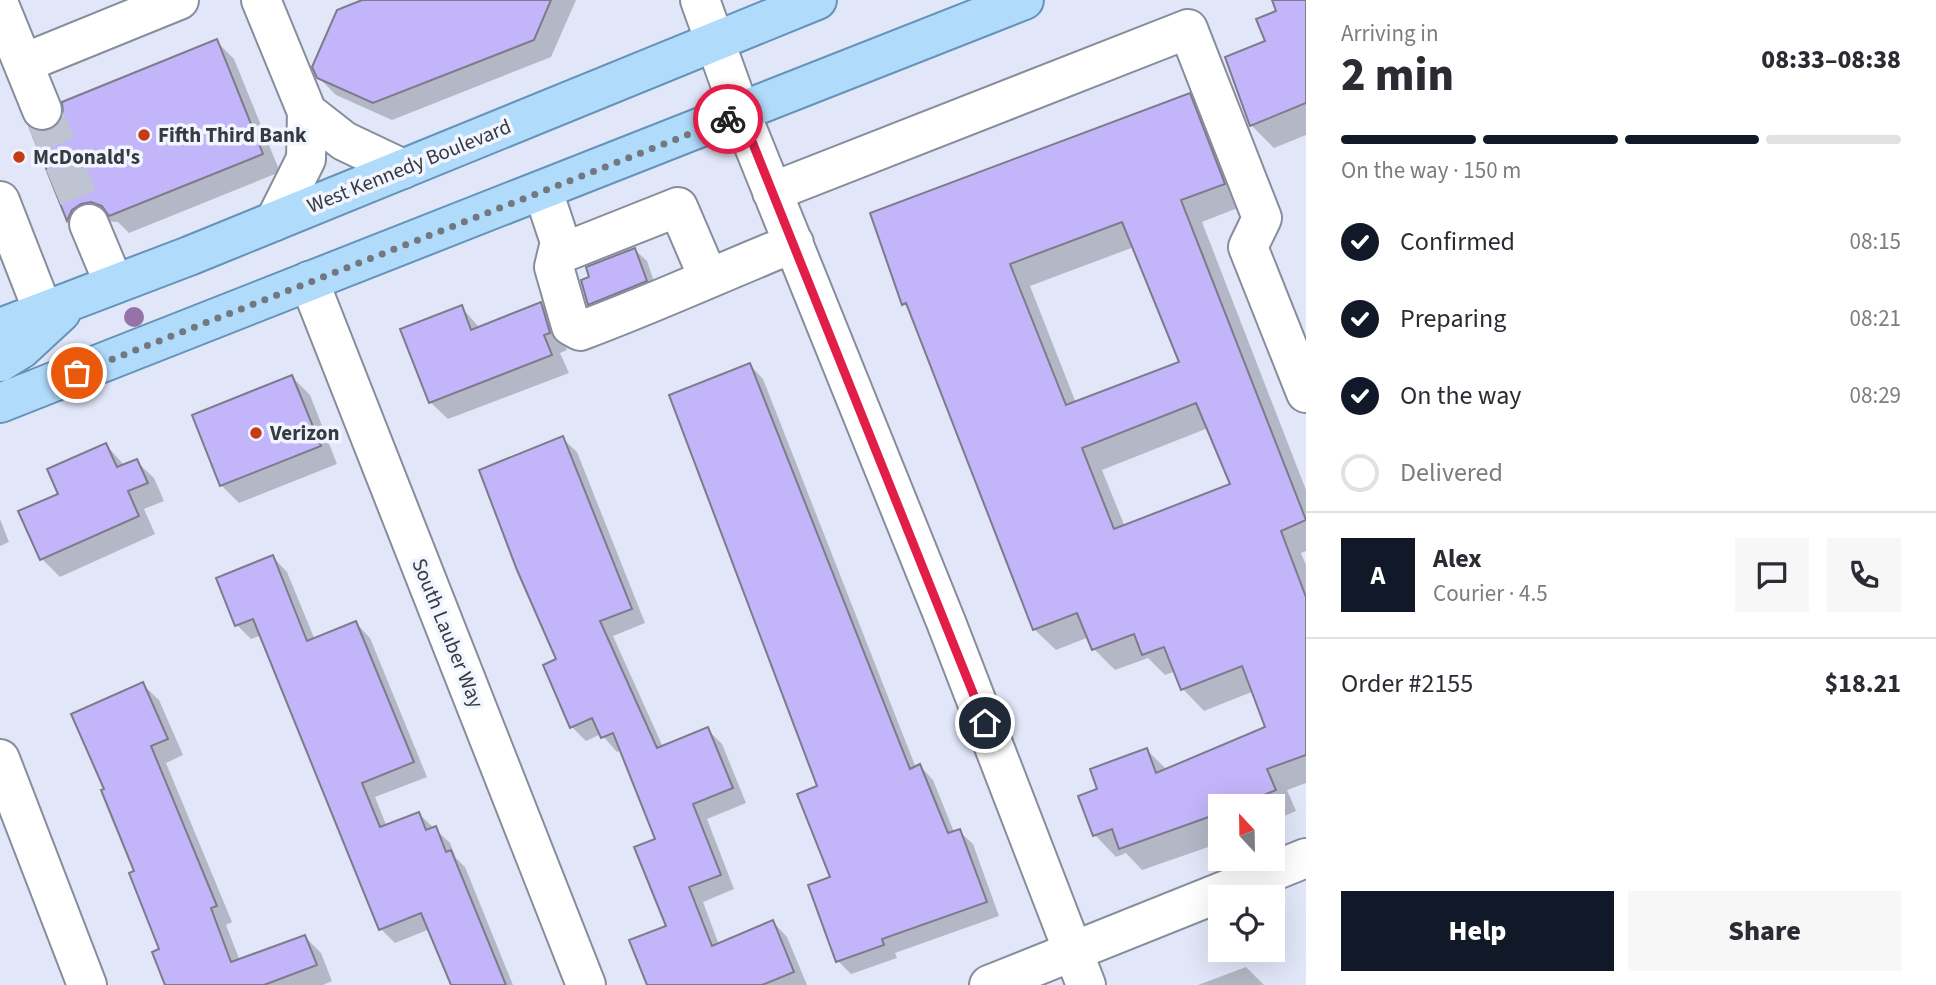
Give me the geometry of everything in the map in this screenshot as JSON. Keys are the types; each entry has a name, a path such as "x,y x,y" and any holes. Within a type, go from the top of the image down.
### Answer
{"main road":[{"name":"West Kennedy Boulevard","path":"0,328 275,221 816,0"},
{"path":"0,403 741,114 1024,0"},
{"path":"0,362 21,349 58,305"}],"street":[{"path":"24,63 179,0"},
{"path":"261,0 307,112 306,159 275,221"},
{"path":"700,0 741,114 946,622 1079,968"},
{"path":"0,7 42,110"},
{"path":"772,192 1188,29 1262,218 1248,247 1306,393"},
{"path":"307,112 344,141 403,169"},
{"path":"543,191 560,242 554,267 571,326 580,331 647,306 708,277 794,243"},
{"path":"0,201 10,255 58,305"},
{"path":"557,255 678,206 708,277"},
{"path":"89,224 114,284"},
{"name":"South Lauber Way","path":"309,281 586,985"},
{"path":"0,758 87,985"},
{"path":"989,985 1079,968 1306,858"}],"building":[{"path":"362,0 551,0 534,40 373,103 317,78 312,67 337,10"},
{"path":"1272,0 1306,0 1306,103 1250,126 1225,57 1265,41 1256,19 1276,11"},
{"name":"Fifth Third Bank","path":"217,39 263,154 109,216 102,206 91,202 81,204 72,210 67,221 30,128 40,132 51,130 59,124 63,114 62,102"},
{"path":"1190,93 1225,184 1181,200 1306,520 1281,531 1306,597 1306,755 1267,769 1276,790 1267,794 1208,794 1208,817 1119,849 1112,829 1093,836 1078,796 1097,789 1090,769 1147,748 1156,773 1265,727 1242,666 1181,690 1164,647 1142,655 1134,634 1092,650 1077,613 1033,630 906,303 902,305 870,213","holes":["1122,222 1179,362 1066,405 1010,264","1196,403 1230,484 1114,529 1082,448"]},
{"path":"635,248 647,281 588,305 581,280 589,277 586,267"},
{"path":"541,302 550,333 544,335 552,355 429,403 400,329 462,305 471,330"},
{"path":"750,363 910,769 920,764 948,833 960,829 987,902 882,939 884,945 836,962 808,885 830,877 797,794 817,786 669,395"},
{"path":"292,375 321,446 220,486 192,415"},
{"path":"563,436 632,609 600,621 657,748 708,727 733,788 693,804 721,875 689,887 712,946 773,920 794,972 762,985 647,985 629,940 666,926 634,847 655,839 613,733 601,738 592,718 570,728 543,665 556,659 517,570 479,470"},
{"path":"106,443 117,467 137,459 148,483 128,491 139,516 40,560 18,511 58,494 47,469"},
{"path":"273,555 307,641 356,621 414,762 362,783 380,827 419,812 426,830 436,826 446,852 451,850 506,985 451,985 421,913 379,930 253,619 235,626 216,578"},
{"path":"143,682 168,739 151,746 217,906 211,908 231,962 305,935 317,965 264,985 165,985 152,952 159,949 129,873 134,871 101,790 104,789 71,714"}],"tunnel":[{"path":"42,110 89,224"}],"way so far":[{"path":"77,373 728,119"}],"place":[{"name":"Fifth Third Bank","path":"144,135"},
{"name":"McDonald's","path":"19,157"},
{"name":"Verizon","path":"256,433"}],"route":[{"path":"728,119 741,114 985,723"}]}
